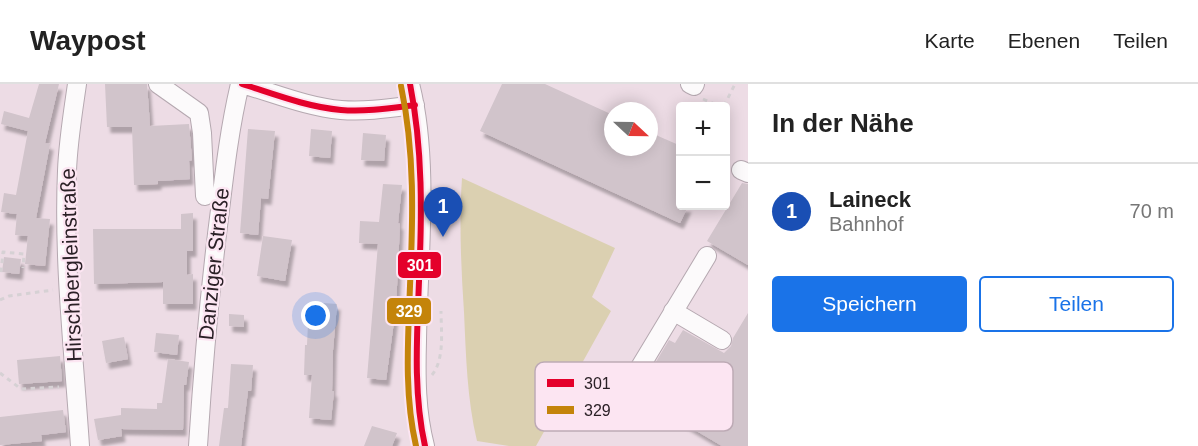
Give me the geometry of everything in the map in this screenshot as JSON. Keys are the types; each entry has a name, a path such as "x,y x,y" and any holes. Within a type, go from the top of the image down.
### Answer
{"street":[{"name":"Hirschbergleinstraße","path":"77,84 67,170 67,252 80,446"},
{"path":"158,84 199,113 205,196"},
{"path":"241,84 316,106 341,110 378,110 415,105"},
{"name":"Danziger Straße","path":"198,446 203,365 216,242 231,120 241,84"},
{"path":"410,84 415,105 420,197 416,378 420,427 425,446"},
{"path":"690,84 694,86 695,84"},
{"path":"643,362 707,256"},
{"path":"674,311 722,340"}],"path":[{"path":"726,102 735,84"},
{"path":"1,272 3,252 24,254 23,268"},
{"path":"0,300 9,296 69,287"},
{"path":"431,376 435,372 439,356 441,311"},
{"path":"0,373 21,389 76,386"}],"shaded area":[{"path":"462,178 615,248 592,297 611,311 583,362 535,362 535,431 544,431 536,446 509,446 477,441 466,361"}],"building":[{"path":"39,84 59,84 45,143 50,144 36,218 50,219 45,266 25,264 28,236 15,235 17,214 1,212 4,193 16,195 28,131 1,124 4,111 29,118"},
{"path":"105,84 147,84 150,126 189,124 192,160 189,161 190,179 134,185 132,127 107,127"},
{"path":"502,84 545,84 604,111 604,156 658,156 658,136 676,144 676,210 686,210 680,223 480,131"},
{"path":"248,129 275,131 268,199 261,198 258,235 240,233"},
{"path":"311,129 332,131 330,158 309,156"},
{"path":"363,133 386,135 384,161 361,160"},
{"path":"742,183 748,184 748,265 707,241 726,210 730,210 730,203"},
{"path":"383,184 402,185 398,223 400,224 396,307 386,380 367,378 378,244 359,243 360,221 379,222"},
{"path":"193,213 193,251 187,251 187,275 193,274 193,304 163,304 163,282 94,284 93,229 181,229 181,214"},
{"path":"263,236 292,240 285,281 257,276"},
{"path":"4,257 21,259 19,274 2,272"},
{"path":"309,302 337,304 331,420 309,418 312,375 304,375"},
{"path":"748,313 748,446 722,446 697,431 733,431 733,362 656,362 669,340 675,343 683,330 724,353 731,346 733,338"},
{"path":"229,314 244,315 244,327 229,326"},
{"path":"156,333 179,335 177,355 154,352"},
{"path":"124,337 128,359 106,363 102,341"},
{"path":"60,356 62,381 19,384 17,360"},
{"path":"168,359 189,362 186,385 184,385 183,430 121,429 122,436 98,440 94,419 121,415 121,408 157,409 157,403 162,403"},
{"path":"231,364 253,365 251,391 248,391 241,446 219,446 224,408 228,408"},
{"path":"63,410 66,432 41,435 42,441 0,445 0,417"},
{"path":"372,426 397,433 392,446 364,446"}],"transit line":[{"name":"301","path":"242,84 303,103 341,110 369,110 415,105"},
{"name":"301","path":"410,84 417,133 420,182 421,232 417,364 421,426 425,446"},
{"name":"329","path":"401,86 411,161 412,236 408,367 410,407 416,446"}],"place":[{"name":"Laineck","path":"443,237"}]}
